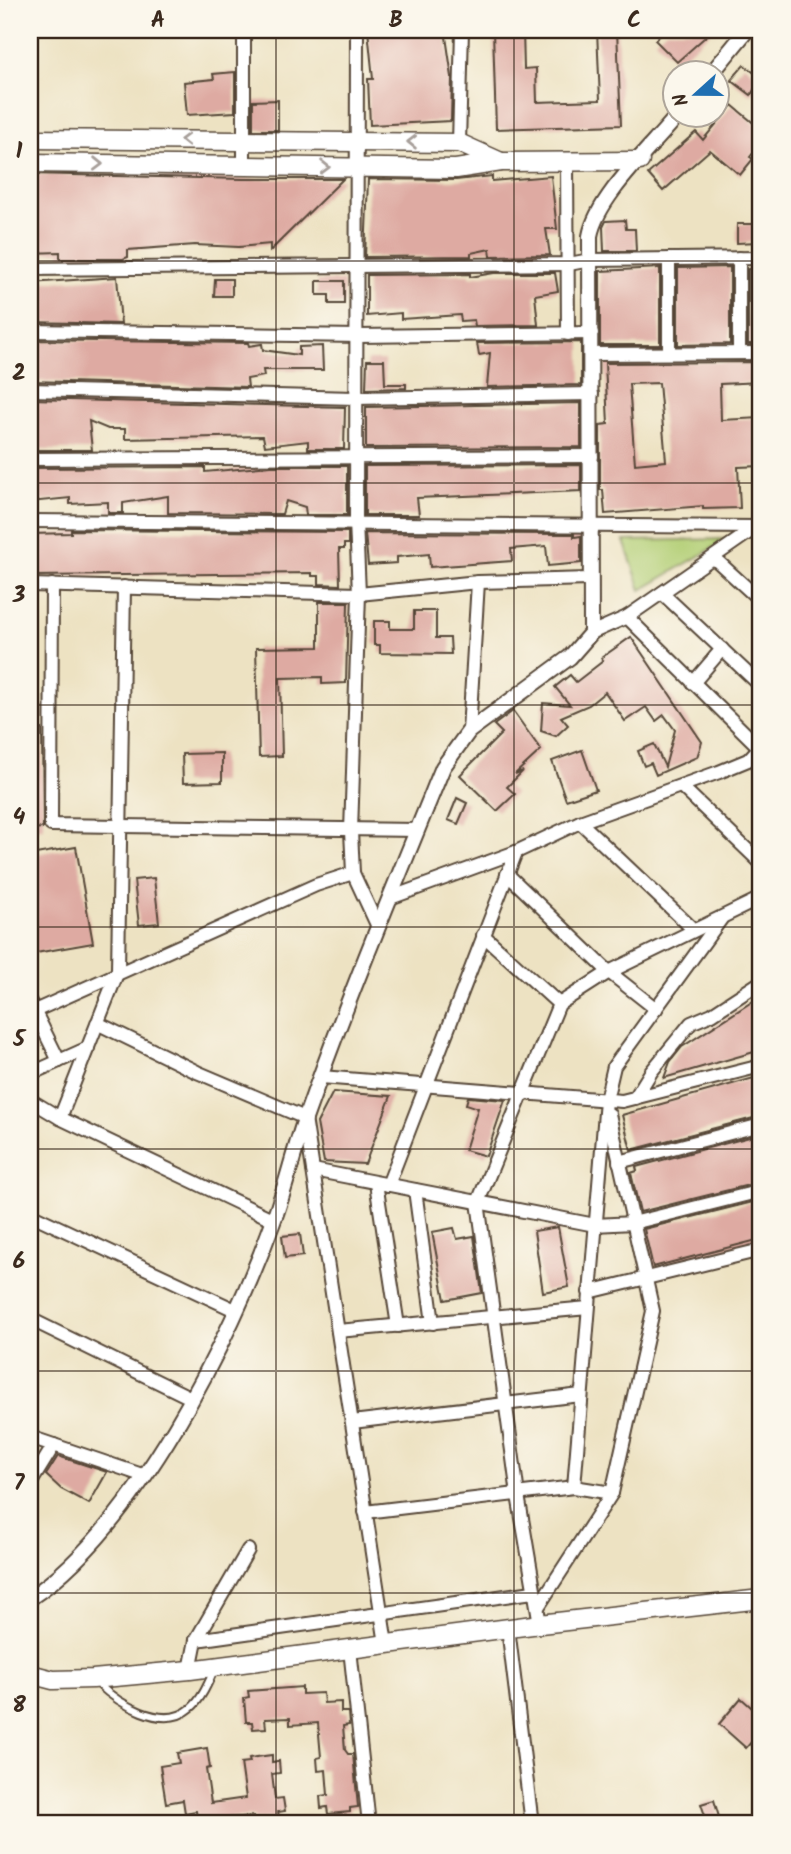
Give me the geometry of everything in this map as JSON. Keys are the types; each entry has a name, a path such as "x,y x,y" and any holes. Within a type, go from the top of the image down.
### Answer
{"main road":[{"path":"30,139 459,143 501,162"},
{"path":"30,163 456,169 501,162 640,161"},
{"path":"30,1674 53,1680 93,1679 190,1670 508,1628 539,1615 761,1599"}],"street":[{"path":"244,30 244,165"},
{"path":"357,30 355,141 358,336 355,398 359,594 352,831 353,873 378,927"},
{"path":"459,143 462,30"},
{"path":"722,60 747,30"},
{"path":"591,633 589,579 593,526 590,236 597,211 665,130"},
{"path":"567,161 568,334"},
{"path":"739,258 740,353"},
{"path":"30,269 569,264 590,260 761,258"},
{"path":"669,259 669,353"},
{"path":"30,331 358,336 592,333"},
{"path":"592,354 761,353"},
{"path":"30,390 355,398 592,394"},
{"path":"30,459 592,456"},
{"path":"30,521 759,525"},
{"path":"30,1598 54,1580 99,1536 145,1476 191,1398 235,1310 274,1220 305,1118 443,767 469,731 570,657 591,633 627,617 759,525"},
{"path":"714,558 761,601"},
{"path":"30,585 359,594 478,582 589,579"},
{"path":"469,731 478,582"},
{"path":"52,585 51,825 418,830"},
{"path":"60,1118 118,971 124,587"},
{"path":"662,593 761,686"},
{"path":"390,898 516,852 580,822 682,787 748,760 760,748 627,617"},
{"path":"693,683 722,649"},
{"path":"682,787 761,863"},
{"path":"580,822 694,930"},
{"path":"398,1326 382,1184 425,1085 516,852"},
{"path":"58,1061 31,1009 316,885 353,873"},
{"path":"507,874 609,972 656,1009"},
{"path":"539,1615 518,1494 478,1202 559,1004 609,972 761,898"},
{"path":"574,1487 606,1100 614,1066 723,917"},
{"path":"483,935 559,1004"},
{"path":"635,1098 691,1023 761,982"},
{"path":"97,1023 197,1072 305,1118"},
{"path":"30,1074 88,1048"},
{"path":"321,1077 622,1101 761,1066"},
{"path":"30,1100 60,1118 274,1220"},
{"path":"539,1615 612,1493 653,1311 606,1100"},
{"path":"305,1118 386,1644"},
{"path":"619,1162 761,1125"},
{"path":"313,1170 595,1225 633,1223 761,1191"},
{"path":"415,1190 433,1323"},
{"path":"30,1214 235,1310"},
{"path":"589,1292 761,1250"},
{"path":"338,1331 588,1308"},
{"path":"30,1319 191,1398"},
{"path":"352,1422 581,1395"},
{"path":"30,1437 145,1476"},
{"path":"30,1484 54,1445"},
{"path":"365,1511 574,1487 612,1493"},
{"path":"190,1670 196,1640 247,1550"},
{"path":"196,1640 533,1592"},
{"path":"508,1628 532,1824"},
{"path":"350,1649 369,1824"}],"lane":[{"path":"93,1679 110,1695 138,1712 152,1716 179,1714 197,1702 216,1666"}],"green space":[{"path":"728,539 641,590 624,541"}],"building":[{"path":"368,30 445,30 452,77 451,121 370,125 368,79 373,79"},
{"path":"493,30 523,30 524,69 536,68 537,102 600,100 597,30 617,30 621,125 496,129"},
{"path":"666,30 713,30 679,60 675,60 655,40"},
{"path":"744,65 761,78 751,95 732,79"},
{"path":"235,72 235,112 187,115 184,82 214,79 213,74"},
{"path":"278,100 278,130 253,130 253,101"},
{"path":"732,105 757,126 755,129 761,135 761,143 750,157 753,159 740,175 710,150 663,191 648,174 696,132 703,140 711,130 732,130"},
{"path":"30,174 343,179 270,251 270,244 239,247 195,245 128,250 128,257 123,259 60,259 60,252 30,253"},
{"path":"492,176 492,181 551,176 557,229 546,229 550,255 491,256 490,249 471,253 471,256 365,257 368,179 456,180"},
{"path":"625,220 626,229 635,229 636,251 604,251 603,227 606,221"},
{"path":"737,224 758,224 758,242 737,243"},
{"path":"730,267 730,344 678,345 678,268"},
{"path":"761,267 761,344 748,344 748,269"},
{"path":"660,268 660,345 600,345 600,271"},
{"path":"494,273 555,273 558,291 535,295 538,325 475,326 474,320 461,321 460,315 401,319 401,313 367,316 367,275 470,274 470,277"},
{"path":"117,277 121,324 30,322 30,283"},
{"path":"215,279 232,279 232,296 214,296"},
{"path":"317,281 344,281 344,304 329,304 329,295 317,295"},
{"path":"30,340 248,343 249,346 262,344 263,350 299,355 299,347 322,346 323,370 263,370 264,376 247,379 248,387 30,381"},
{"path":"581,342 581,385 487,387 490,353 479,355 477,343"},
{"path":"367,360 384,360 385,384 406,384 406,388 366,389"},
{"path":"761,362 761,382 720,384 721,420 761,418 761,466 738,467 740,508 703,509 703,506 605,514 603,490 600,490 600,425 608,424 605,363","holes":["659,383 666,461 635,464 629,384"]},
{"path":"30,399 345,407 344,449 308,449 308,441 265,446 263,436 125,439 125,429 108,429 89,421 92,450 30,450"},
{"path":"581,403 581,447 366,448 366,407"},
{"path":"581,465 581,491 417,498 419,515 365,515 365,466"},
{"path":"271,466 347,466 347,515 306,515 305,507 286,501 282,514 168,513 168,496 123,503 123,513 108,513 108,502 70,504 70,498 30,502 30,468 205,467 205,472"},
{"path":"71,530 348,532 348,544 344,544 344,549 339,549 340,585 319,584 319,576 312,576 312,573 30,576 30,534 71,533"},
{"path":"365,533 574,534 574,537 581,536 581,563 548,566 546,546 511,549 512,561 430,567 429,554 397,557 397,563 368,565"},
{"path":"319,602 348,602 346,683 322,684 322,677 280,678 282,756 259,757 256,648 319,647"},
{"path":"414,611 436,611 436,638 450,638 451,654 380,653 380,645 374,645 374,621 390,621 390,629 414,629"},
{"path":"631,637 702,742 697,757 656,775 651,763 644,766 638,751 654,744 665,767 675,730 664,715 656,721 646,707 625,721 605,692 589,705 561,717 568,725 556,736 541,731 543,703 570,705 555,687 570,675 576,682 603,661 601,658"},
{"path":"513,711 541,750 515,774 523,771 507,787 515,794 497,811 460,775 502,733 494,725"},
{"path":"42,729 43,828 30,829 30,730"},
{"path":"582,750 596,790 566,800 552,761"},
{"path":"222,753 222,782 183,783 182,754"},
{"path":"457,798 467,803 458,824 448,820"},
{"path":"76,847 93,943 30,954 30,855"},
{"path":"154,878 159,923 139,925 134,880"},
{"path":"761,996 761,1050 664,1078 670,1062 682,1047"},
{"path":"761,1076 761,1116 631,1150 622,1115"},
{"path":"333,1092 391,1096 365,1164 324,1162 317,1123"},
{"path":"468,1097 505,1100 486,1156 465,1150 478,1108 466,1104"},
{"path":"761,1134 761,1182 640,1212 631,1173 637,1171 636,1167"},
{"path":"761,1200 761,1239 653,1267 644,1229"},
{"path":"558,1227 569,1287 543,1292 534,1231"},
{"path":"454,1228 457,1239 474,1236 482,1293 445,1300 432,1232"},
{"path":"300,1234 303,1256 285,1258 282,1236"},
{"path":"58,1456 107,1472 89,1504 61,1489 46,1475"},
{"path":"302,1687 302,1694 323,1693 324,1703 341,1702 341,1712 348,1712 349,1725 343,1726 345,1750 348,1754 353,1754 358,1807 350,1808 350,1812 328,1814 327,1807 321,1808 320,1796 328,1795 326,1770 318,1771 317,1758 321,1757 318,1723 290,1725 290,1718 265,1719 266,1728 253,1729 252,1722 246,1722 244,1698 249,1697 248,1691"},
{"path":"741,1698 761,1716 761,1731 746,1748 719,1724"},
{"path":"207,1748 210,1768 206,1769 211,1803 246,1798 241,1763 250,1762 249,1758 272,1755 272,1762 279,1761 280,1773 272,1774 275,1799 283,1798 285,1811 278,1812 279,1817 254,1820 254,1816 228,1818 229,1824 198,1824 196,1811 185,1813 183,1800 166,1803 160,1766 179,1763 177,1753"},
{"path":"714,1800 721,1824 708,1824 701,1804"}]}
